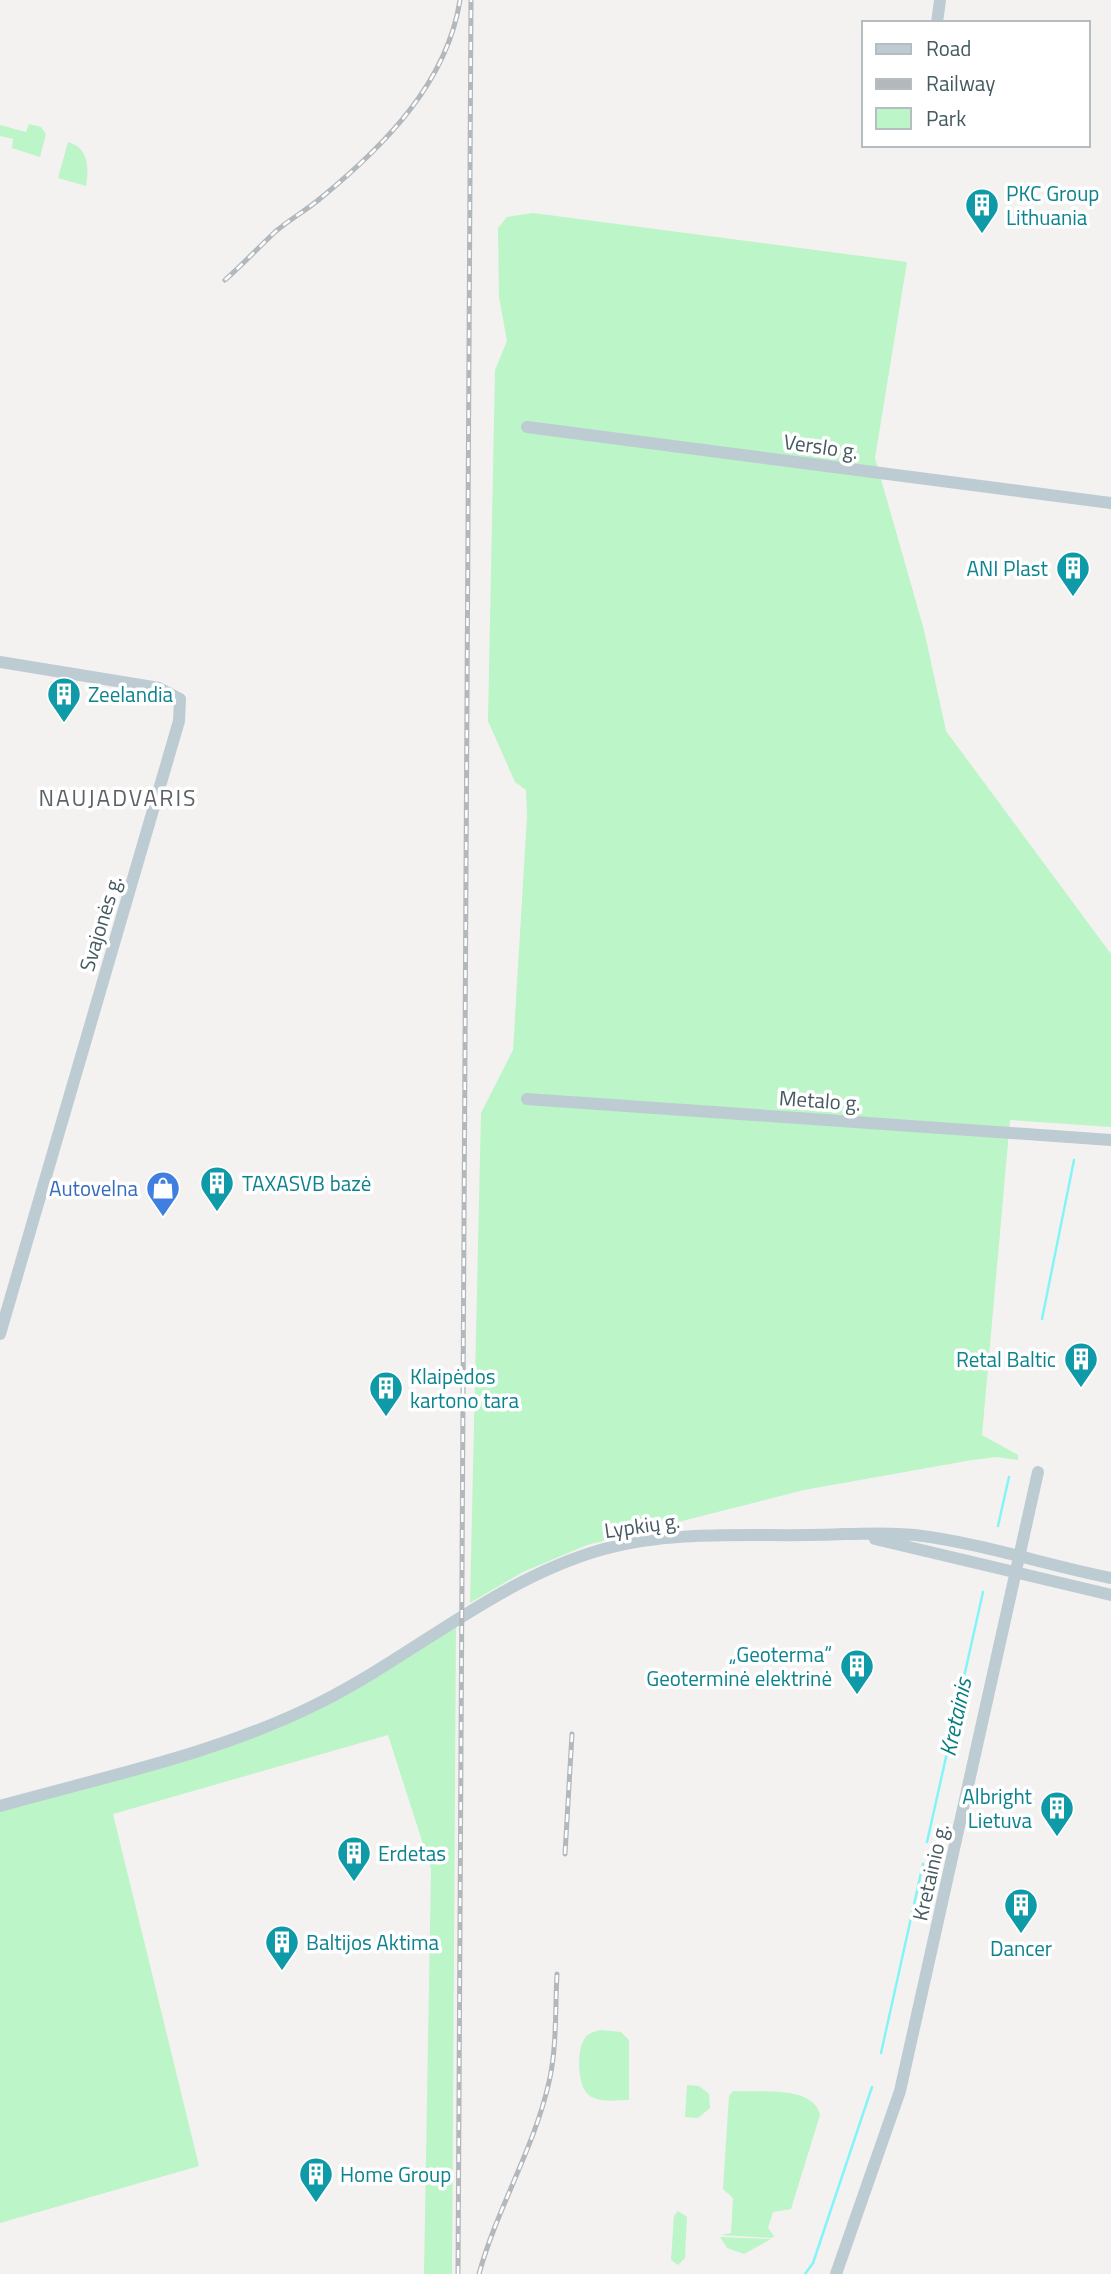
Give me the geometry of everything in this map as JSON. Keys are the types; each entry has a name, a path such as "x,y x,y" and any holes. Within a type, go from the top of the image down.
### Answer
{"street":[{"path":"937,21 940,0"},
{"name":"Verslo g.","path":"527,427 1111,503"},
{"name":"Svajonės g.","path":"0,662 159,688 180,699 179,721 0,1334"},
{"name":"Metalo g.","path":"527,1099 1111,1140"},
{"name":"Kretainio g.","path":"836,2274 900,2091 1038,1472"},
{"name":"Lypkių g.","path":"844,1535 884,1540 1111,1595"},
{"name":"Lypkių g.","path":"0,1806 213,1746 269,1726 342,1692 461,1618 555,1566 618,1545 684,1537 917,1535 1111,1578"}],"green space":[{"path":"29,124 41,127 46,134 40,157 12,148 13,139 0,136 0,125 26,132"},
{"path":"68,142 84,154 87,166 86,186 58,178"},
{"path":"533,213 907,262 875,458 924,630 946,731 1111,954 1111,1127 1010,1120 982,1435 1018,1455 1018,1460 997,1457 972,1460 804,1490 587,1545 523,1572 470,1603 481,1113 513,1050 527,816 526,790 515,782 488,721 495,370 507,341 499,297 498,228 507,217"},
{"path":"456,1622 452,2274 424,2274 431,1869 388,1735 113,1814 199,2166 0,2223 0,1811 274,1730 331,1703"},
{"path":"600,2030 621,2032 629,2040 629,2100 599,2100 590,2096 582,2085 579,2068 582,2044 588,2035"},
{"path":"687,2085 699,2086 709,2094 710,2108 698,2118 685,2117"},
{"path":"733,2091 796,2094 815,2105 820,2115 791,2209 773,2212 768,2228 774,2236 772,2238 720,2235 731,2233 733,2198 723,2189 729,2096"},
{"path":"678,2211 687,2217 685,2258 678,2265 671,2260 674,2216"},
{"path":"720,2237 771,2239 744,2254 727,2248"}],"waterway":[{"name":"Kretainis","path":"1042,1319 1074,1160"},
{"name":"Kretainis","path":"998,1526 1009,1477"},
{"name":"Kretainis","path":"927,1842 983,1592"},
{"name":"Kretainis","path":"881,2053 923,1864"},
{"name":"Kretainis","path":"805,2274 813,2263 872,2087"}],"railway":[{"path":"225,280 275,232 345,177 389,134 427,85 442,59 460,0"},
{"path":"458,2274 471,0"},
{"path":"565,1854 572,1734"},
{"path":"479,2274 495,2226 534,2131 549,2082 555,2042 557,1974"}],"place":[{"name":"PKC Group Lithuania","path":"982,235"},
{"name":"ANI Plast","path":"1073,598"},
{"name":"Zeelandia","path":"64,724"},
{"name":"TAXASVB bazė","path":"217,1213"},
{"name":"Autovelna","path":"163,1218"},
{"name":"Retal Baltic","path":"1081,1389"},
{"name":"Klaipėdos kartono tara","path":"386,1418"},
{"name":"„Geoterma“ Geoterminė elektrinė","path":"857,1696"},
{"name":"Albright Lietuva","path":"1057,1838"},
{"name":"Erdetas","path":"354,1883"},
{"name":"Dancer","path":"1021,1935"},
{"name":"Baltijos Aktima","path":"282,1972"},
{"name":"Home Group","path":"316,2204"}],"district":[{"name":"NAUJADVARIS","path":"118,797"}]}
